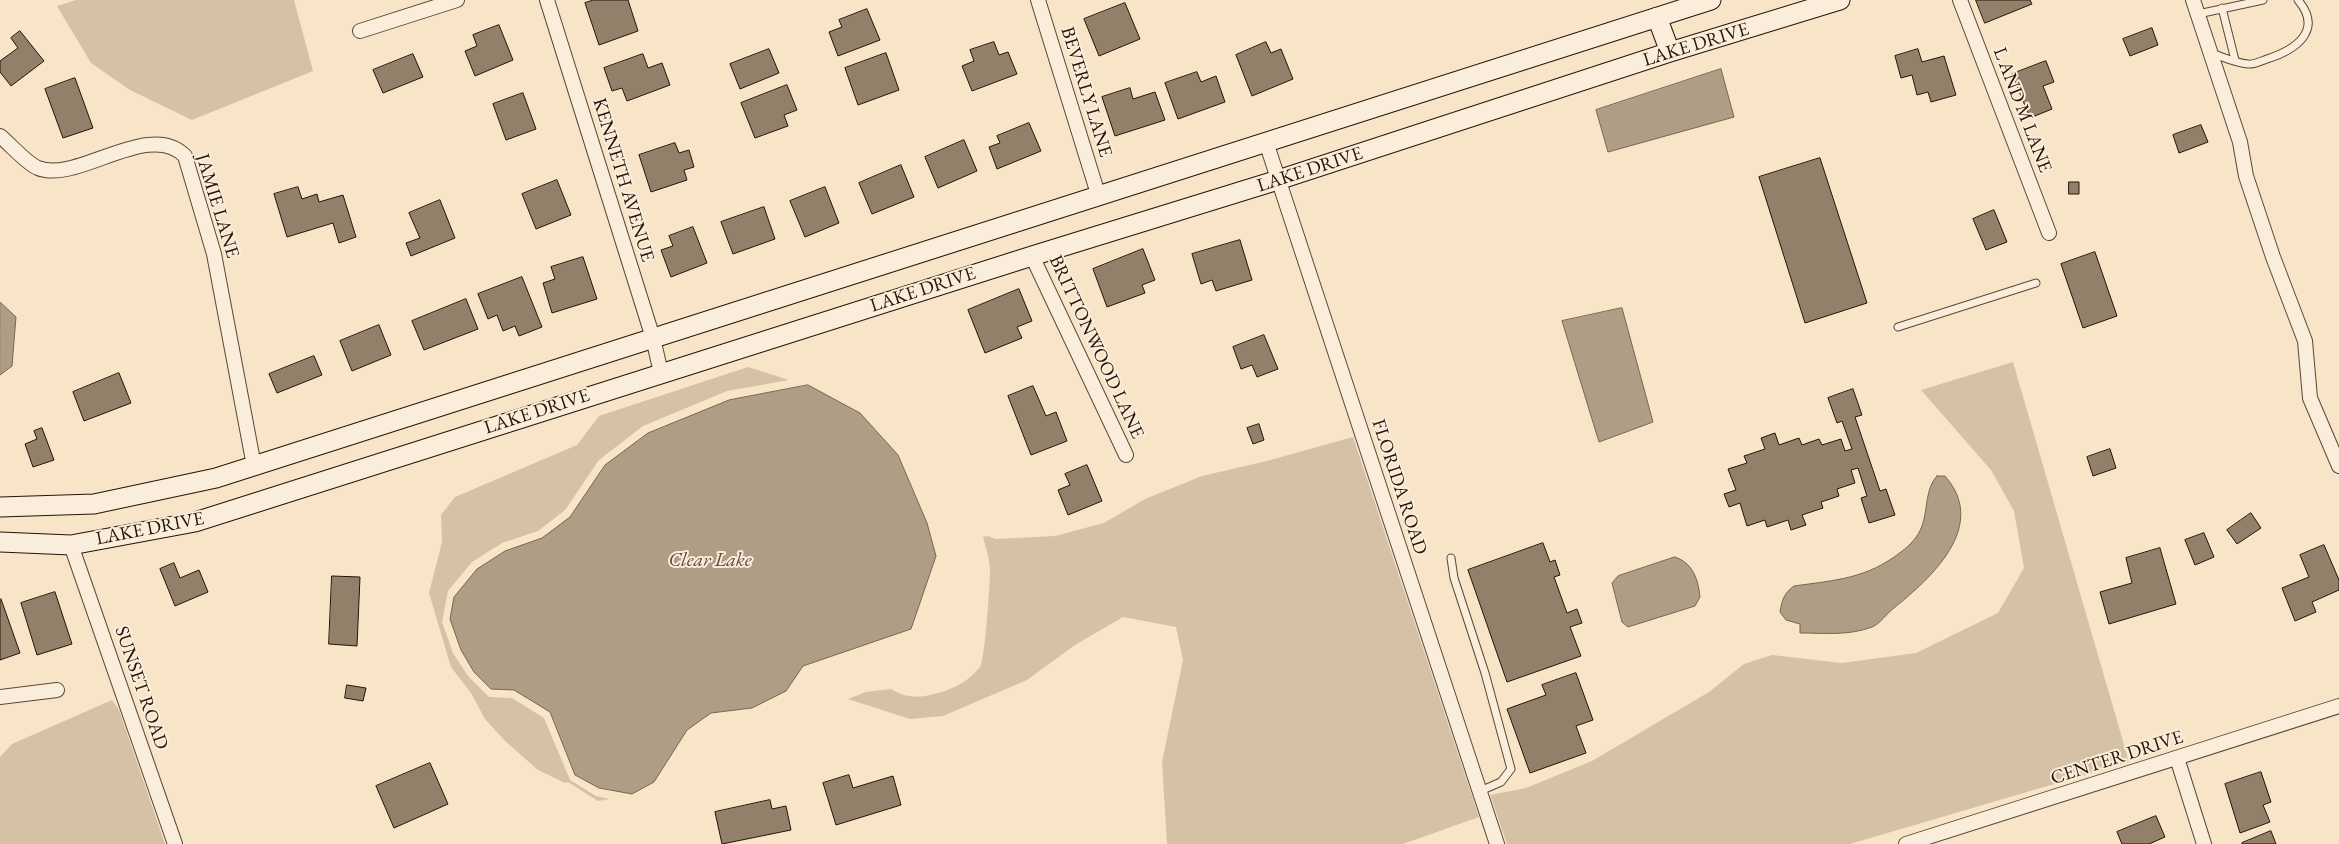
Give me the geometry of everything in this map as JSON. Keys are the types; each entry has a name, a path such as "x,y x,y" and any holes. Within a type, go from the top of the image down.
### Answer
{"main road":[{"name":"LAKE DRIVE","path":"0,507 94,504 216,478 1098,194 1711,0"},
{"path":"1784,19 1789,0"},
{"name":"LAKE DRIVE","path":"0,542 71,544 195,522 661,373 1278,180 1670,52 1784,19 1840,0"},
{"path":"1657,17 1670,52"}],"street":[{"path":"360,31 457,0"},
{"name":"KENNETH AVENUE","path":"547,0 652,338 661,373"},
{"name":"BEVERLY LANE","path":"1038,0 1098,194"},
{"name":"L AND M LANE","path":"1960,0 2049,233"},
{"path":"2193,0 2240,142 2246,176 2273,257 2305,341 2310,398 2339,466"},
{"name":"JAMIE LANE","path":"0,136 38,168 58,170 85,164 123,149 159,146 177,148 185,156 214,254 254,466"},
{"name":"FLORIDA ROAD","path":"1266,142 1497,844"},
{"name":"BRITTONWOOD LANE","path":"1032,256 1126,455"},
{"name":"SUNSET ROAD","path":"71,544 175,844"},
{"path":"0,697 57,690"},
{"name":"CENTER DRIVE","path":"1906,844 2339,706"},
{"path":"2178,758 2204,844"}],"lane":[{"path":"2198,14 2263,0"},
{"path":"2211,53 2250,65 2279,56 2304,39 2309,24 2303,5 2298,0"},
{"path":"2222,8 2234,60"},
{"path":"1898,327 2036,283"},
{"path":"1451,558 1454,578 1485,673 1511,769 1501,782 1480,791"}],"shaded area":[{"path":"76,0 294,0 313,71 192,120 130,90 91,63 57,6"},
{"path":"2013,362 2129,762 1850,844 1507,844 1490,795 1526,788 1592,761 1709,692 1744,664 1772,655 1842,663 1916,653 1998,613 2024,568 2014,511 1991,470 1921,390"},
{"path":"748,367 789,380 727,391 643,426 599,460 565,510 538,531 502,543 472,562 448,591 442,622 453,653 468,676 489,697 512,698 544,718 570,780 596,796 610,799 598,801 568,782 565,783 538,770 504,740 485,719 471,693 451,667 429,593 442,542 441,515 455,497 577,445 599,416"},
{"path":"1353,437 1479,817 1403,844 1167,844 1162,762 1183,660 1176,627 1123,617 1075,645 1027,680 943,716 910,719 848,699 866,692 891,689 909,696 932,695 961,683 980,667 985,637 990,571 989,558 983,537 988,536 995,539 1055,536 1104,523 1145,499 1202,476 1267,461"},
{"path":"112,700 119,710 165,844 0,844 0,757 12,744"}],"water":[{"path":"1721,69 1734,117 1608,152 1596,110"},
{"path":"0,302 16,317 12,366 0,375"},
{"path":"1622,308 1653,422 1599,442 1562,321"},
{"name":"Clear Lake","path":"808,385 860,413 898,455 927,523 936,556 911,629 803,666 786,691 752,708 711,713 687,730 654,782 632,794 599,788 575,775 550,712 514,690 491,689 474,672 461,650 450,619 454,597 477,569 505,551 542,538 570,517 605,465 648,433 729,400"},
{"path":"1937,476 1945,476 1957,495 1961,514 1958,532 1950,550 1924,582 1878,623 1863,630 1836,633 1800,633 1800,624 1786,620 1780,612 1784,597 1794,586 1837,580 1863,573 1888,561 1908,547 1922,526 1930,487"},
{"path":"1675,557 1686,563 1694,572 1700,597 1695,606 1628,627 1622,622 1612,583 1618,576"}],"building":[{"path":"594,0 628,0 638,31 599,45 585,3"},
{"path":"1976,0 2030,0 2032,4 1985,23"},
{"path":"1125,3 1140,39 1099,56 1084,19"},
{"path":"867,9 880,40 838,56 829,32 842,27 839,20"},
{"path":"499,25 513,60 475,76 465,51 477,46 473,35"},
{"path":"2152,28 2158,45 2130,56 2123,39"},
{"path":"20,31 44,61 11,86 0,72 0,61 18,48 11,38"},
{"path":"994,42 999,55 1008,52 1017,74 972,91 962,66 974,61 970,50"},
{"path":"1266,42 1271,53 1281,49 1293,79 1252,96 1236,55"},
{"path":"769,49 779,73 740,89 730,64"},
{"path":"1918,49 1922,62 1944,56 1956,95 1931,102 1928,92 1917,95 1912,75 1901,78 1895,56"},
{"path":"886,53 899,90 858,105 845,68"},
{"path":"413,54 423,77 383,93 373,70"},
{"path":"643,54 648,68 662,63 670,85 627,101 622,88 612,91 604,68"},
{"path":"2046,61 2054,82 2043,86 2052,109 2030,118 2012,74"},
{"path":"1197,72 1201,82 1216,76 1225,102 1178,119 1165,83"},
{"path":"75,78 93,128 63,138 45,89"},
{"path":"787,85 797,110 784,115 788,126 755,138 741,103"},
{"path":"1130,88 1133,99 1155,92 1165,120 1115,136 1102,97"},
{"path":"523,93 536,129 506,140 493,104"},
{"path":"1029,123 1041,151 997,169 989,147 1000,143 997,136"},
{"path":"2201,125 2208,142 2179,153 2173,135"},
{"path":"964,140 977,171 938,188 925,157"},
{"path":"675,143 679,153 689,150 694,167 684,170 687,180 651,192 639,155"},
{"path":"1820,158 1867,303 1805,323 1759,177"},
{"path":"901,165 914,197 872,214 859,183"},
{"path":"557,180 571,215 536,229 522,194"},
{"path":"2069,182 2079,182 2079,194 2069,194"},
{"path":"298,187 302,199 317,194 319,202 343,195 356,237 339,243 333,223 287,237 274,194"},
{"path":"825,187 839,223 805,237 790,201"},
{"path":"440,200 455,238 411,256 406,243 420,238 409,213"},
{"path":"764,207 775,239 733,254 721,222"},
{"path":"1994,210 2007,242 1986,250 1973,219"},
{"path":"693,227 707,263 671,277 661,250 673,246 669,236"},
{"path":"1240,240 1252,280 1216,291 1212,280 1201,284 1192,254"},
{"path":"1143,249 1155,280 1142,285 1145,293 1107,307 1093,269"},
{"path":"2095,252 2117,316 2083,328 2061,264"},
{"path":"583,257 597,299 552,313 543,283 555,279 551,267"},
{"path":"522,277 542,327 519,336 515,326 503,331 497,315 488,319 478,294"},
{"path":"1019,289 1032,321 1017,327 1022,338 985,353 968,310"},
{"path":"466,299 478,329 424,350 412,321"},
{"path":"379,325 391,355 352,371 340,341"},
{"path":"1264,335 1278,369 1257,377 1252,365 1241,369 1233,347"},
{"path":"314,356 322,375 277,393 269,374"},
{"path":"119,373 131,403 84,421 73,392"},
{"path":"1033,386 1046,416 1056,412 1067,441 1031,455 1008,396"},
{"path":"1853,389 1862,415 1855,417 1880,491 1886,489 1895,515 1869,523 1861,498 1867,496 1858,468 1851,470 1855,483 1837,489 1839,496 1821,502 1823,508 1802,515 1806,525 1791,530 1788,520 1767,527 1765,520 1747,526 1740,503 1729,507 1724,494 1736,490 1728,469 1747,463 1744,456 1765,449 1761,438 1775,433 1779,445 1799,438 1802,445 1819,439 1822,445 1841,439 1845,451 1852,449 1842,421 1837,423 1828,398"},
{"path":"1259,424 1264,440 1253,444 1247,428"},
{"path":"42,428 54,460 33,467 25,444 37,439 34,431"},
{"path":"2110,449 2116,468 2093,476 2087,457"},
{"path":"1087,465 1102,501 1068,515 1058,490 1070,485 1065,474"},
{"path":"2251,513 2261,528 2237,544 2227,530"},
{"path":"2204,533 2214,557 2195,565 2185,540"},
{"path":"1543,543 1550,562 1555,560 1560,575 1554,577 1567,613 1577,609 1582,623 1570,627 1581,656 1507,682 1468,570"},
{"path":"2324,545 2339,580 2339,590 2312,602 2316,612 2295,621 2282,588 2309,577 2300,555"},
{"path":"2160,548 2176,604 2109,624 2100,592 2132,583 2126,558"},
{"path":"174,563 180,578 199,570 208,592 175,606 160,569"},
{"path":"332,576 360,577 357,646 329,644"},
{"path":"55,592 72,644 37,655 21,603"},
{"path":"0,600 20,653 0,660"},
{"path":"1576,673 1593,720 1576,726 1586,753 1530,773 1507,709 1546,695 1542,685"},
{"path":"347,685 366,688 363,701 345,698"},
{"path":"430,763 448,804 394,828 376,786"},
{"path":"2261,772 2271,802 2263,805 2270,822 2240,833 2225,784"},
{"path":"849,775 853,788 893,776 901,805 836,825 823,783"},
{"path":"770,800 772,809 786,806 791,830 722,844 715,812"},
{"path":"2156,816 2165,837 2149,844 2122,844 2117,832"},
{"path":"2271,831 2276,844 2242,844 2242,843"}]}
